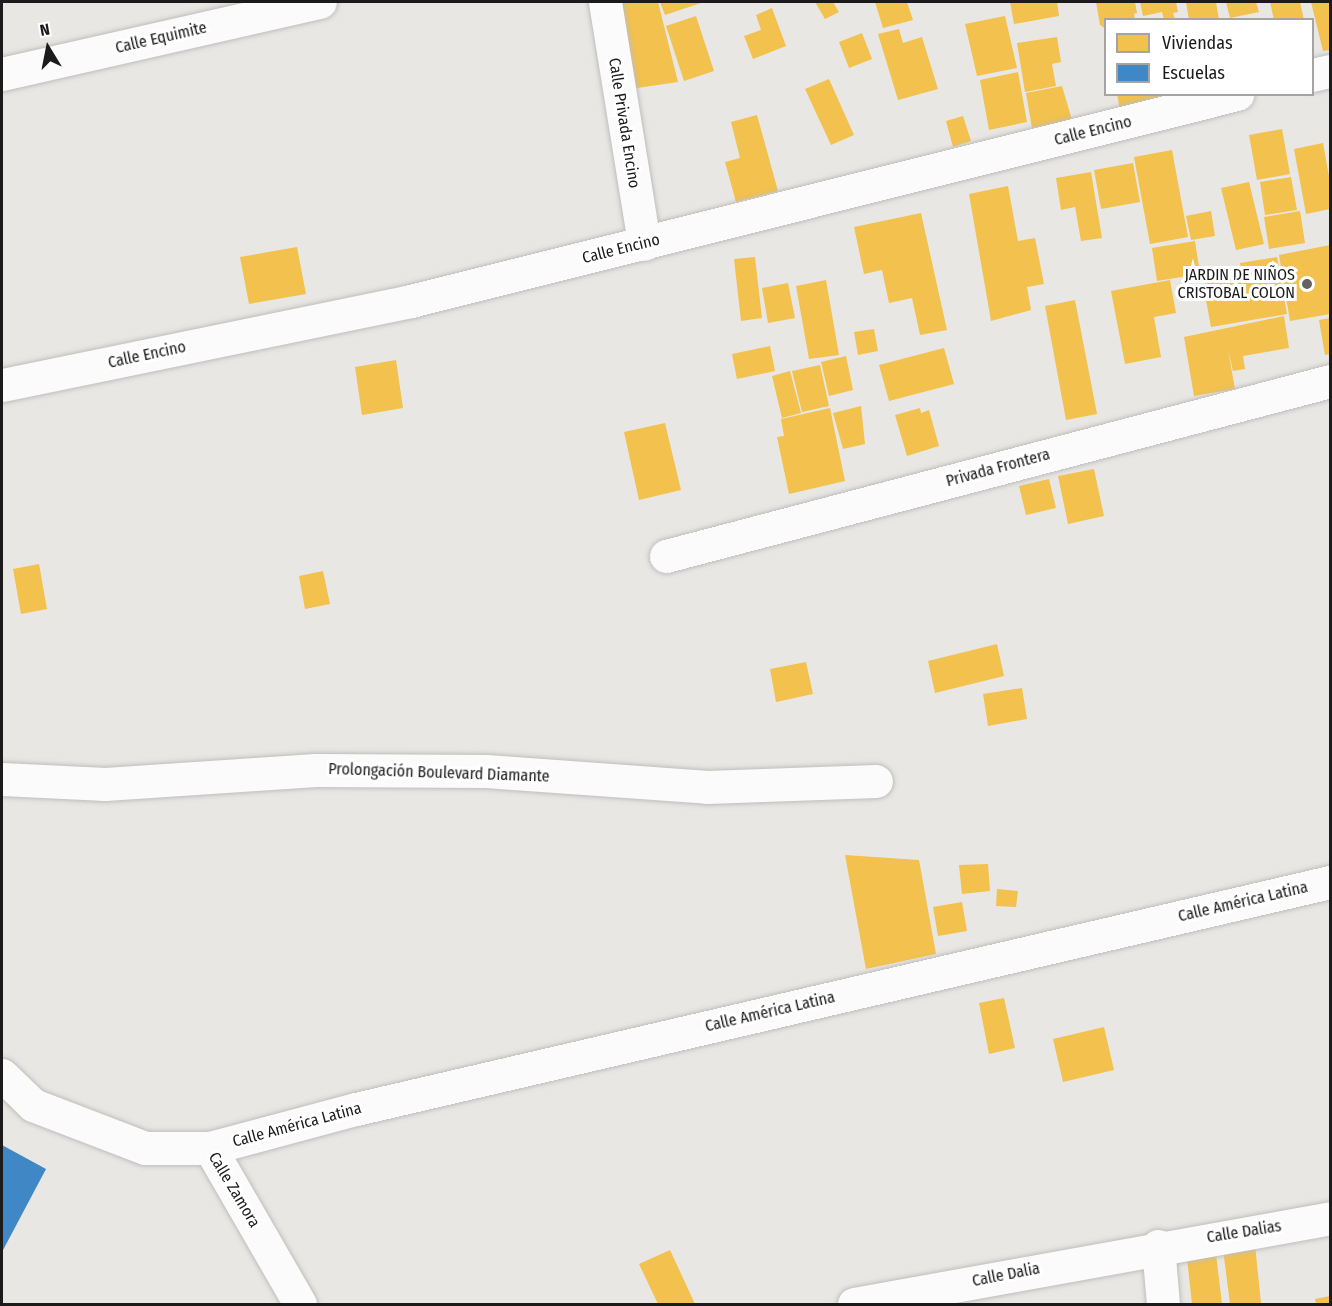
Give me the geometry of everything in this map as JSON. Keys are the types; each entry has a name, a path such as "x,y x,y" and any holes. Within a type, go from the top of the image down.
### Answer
{"street":[{"name":"Calle Equimite","path":"2,74 320,2"},
{"name":"Calle Privada Encino","path":"605,2 644,244"},
{"path":"1314,75 1330,71"},
{"name":"Calle Encino","path":"2,385 411,301 1229,96"},
{"name":"Privada Frontera","path":"666,556 1330,381"},
{"name":"Prolongación Boulevard Diamante","path":"2,779 105,784 316,770 486,771 707,787 876,781"},
{"name":"Calle América Latina","path":"210,1148 356,1108 1330,882"},
{"name":"Calle Zamora","path":"2,1075 33,1105 145,1148 210,1148 300,1305"},
{"name":"Calle Dalias","path":"1158,1246 1330,1218"},
{"path":"1158,1246 1163,1305"},
{"name":"Calle Dalia","path":"854,1305 1158,1246"}],"building: Viviendas":[{"path":"614,2 658,2 678,82 630,89"},
{"path":"660,2 704,2 665,15"},
{"path":"815,2 833,2 839,12 825,19"},
{"path":"875,2 907,2 913,20 883,28"},
{"path":"1010,2 1057,2 1059,16 1014,24"},
{"path":"1096,2 1135,2 1137,13 1134,14 1135,18 1104,18 1104,28 1100,25"},
{"path":"1140,2 1176,2 1178,12 1173,13 1175,18 1164,18 1162,12 1143,16"},
{"path":"1186,2 1216,2 1219,18 1189,18"},
{"path":"1226,2 1256,2 1259,12 1230,18"},
{"path":"1270,2 1300,2 1304,18 1274,18"},
{"path":"1311,2 1330,2 1330,50 1323,51"},
{"path":"772,8 786,46 753,59 744,36 761,30 756,15"},
{"path":"696,16 714,71 684,81 666,26"},
{"path":"1005,16 1017,68 977,76 965,24"},
{"path":"899,29 903,43 922,37 938,89 898,100 878,34"},
{"path":"862,33 872,59 849,68 839,42"},
{"path":"1057,37 1061,62 1052,64 1056,86 1025,92 1017,43"},
{"path":"1018,72 1027,122 989,130 980,80"},
{"path":"829,79 854,135 831,145 805,89"},
{"path":"1062,86 1072,120 1032,128 1026,93"},
{"path":"1117,96 1158,96 1159,102 1120,110"},
{"path":"757,115 778,191 736,202 725,162 740,158 731,122"},
{"path":"963,116 971,141 953,147 946,121"},
{"path":"1282,129 1290,174 1257,180 1249,135"},
{"path":"1323,143 1330,182 1330,209 1306,214 1294,149"},
{"path":"1172,150 1188,237 1150,244 1134,157"},
{"path":"1133,163 1140,202 1101,209 1094,170"},
{"path":"1091,172 1102,238 1081,241 1075,207 1061,210 1056,178"},
{"path":"1291,177 1297,210 1265,215 1260,182"},
{"path":"1249,182 1264,244 1236,250 1221,188"},
{"path":"1008,186 1018,241 1035,238 1044,284 1027,287 1031,310 991,321 969,194"},
{"path":"1211,211 1215,236 1191,240 1186,216"},
{"path":"1300,211 1305,243 1269,249 1264,217"},
{"path":"921,213 947,330 920,335 912,298 889,303 882,270 864,274 854,227"},
{"path":"1195,241 1200,274 1157,281 1152,248"},
{"name":"JARDIN DE NIÑOS CRISTOBAL COLON","path":"1330,245 1330,314 1290,321 1279,255"},
{"path":"297,247 306,294 249,304 240,257"},
{"path":"755,257 762,318 741,321 734,259"},
{"path":"1277,257 1287,314 1211,327 1203,284 1243,277 1240,263"},
{"path":"826,280 839,355 809,359 796,286"},
{"path":"1170,280 1176,313 1154,317 1161,357 1125,364 1111,291"},
{"path":"788,283 795,318 768,323 762,288"},
{"path":"1075,300 1097,414 1066,420 1045,306"},
{"path":"1284,316 1289,348 1243,356 1245,369 1233,371 1228,350 1235,389 1194,396 1184,337"},
{"path":"1330,318 1330,354 1325,355 1319,320"},
{"path":"874,329 878,351 858,355 854,332"},
{"path":"770,346 775,371 737,379 732,354"},
{"path":"944,348 954,384 889,401 879,365"},
{"path":"846,356 853,390 829,396 821,362"},
{"path":"396,360 403,408 362,415 355,367"},
{"path":"820,365 829,406 802,412 792,371"},
{"path":"790,371 801,413 782,418 772,376"},
{"path":"861,406 865,444 843,449 833,413"},
{"path":"830,408 845,481 789,494 777,437 784,436 781,419"},
{"path":"920,408 921,413 929,410 939,446 907,456 895,415"},
{"path":"665,423 681,490 639,500 624,432"},
{"path":"1094,469 1104,516 1068,524 1058,476"},
{"path":"1049,479 1056,508 1026,515 1019,486"},
{"path":"39,564 47,609 21,614 13,569"},
{"path":"323,571 330,604 305,609 299,576"},
{"path":"997,644 1004,676 935,693 928,661"},
{"path":"806,662 813,694 776,702 770,669"},
{"path":"1022,688 1027,719 988,726 983,694"},
{"path":"845,855 919,860 936,954 866,969"},
{"path":"988,864 990,891 962,894 959,865"},
{"path":"997,889 1018,891 1016,907 996,906"},
{"path":"962,902 967,931 938,936 933,907"},
{"path":"1004,998 1015,1048 989,1054 979,1003"},
{"path":"1104,1027 1114,1070 1063,1082 1053,1039"},
{"path":"1255,1245 1261,1303 1230,1304 1223,1249"},
{"path":"670,1250 695,1304 658,1304 639,1264"},
{"path":"1216,1254 1222,1304 1192,1304 1187,1258"},
{"path":"1330,1296 1330,1304 1316,1304 1315,1299"}],"building: Escuelas":[{"path":"2,1145 46,1169 2,1252"}],"place":[{"name":"JARDIN DE NIÑOS CRISTOBAL COLON","path":"1307,284"}]}
